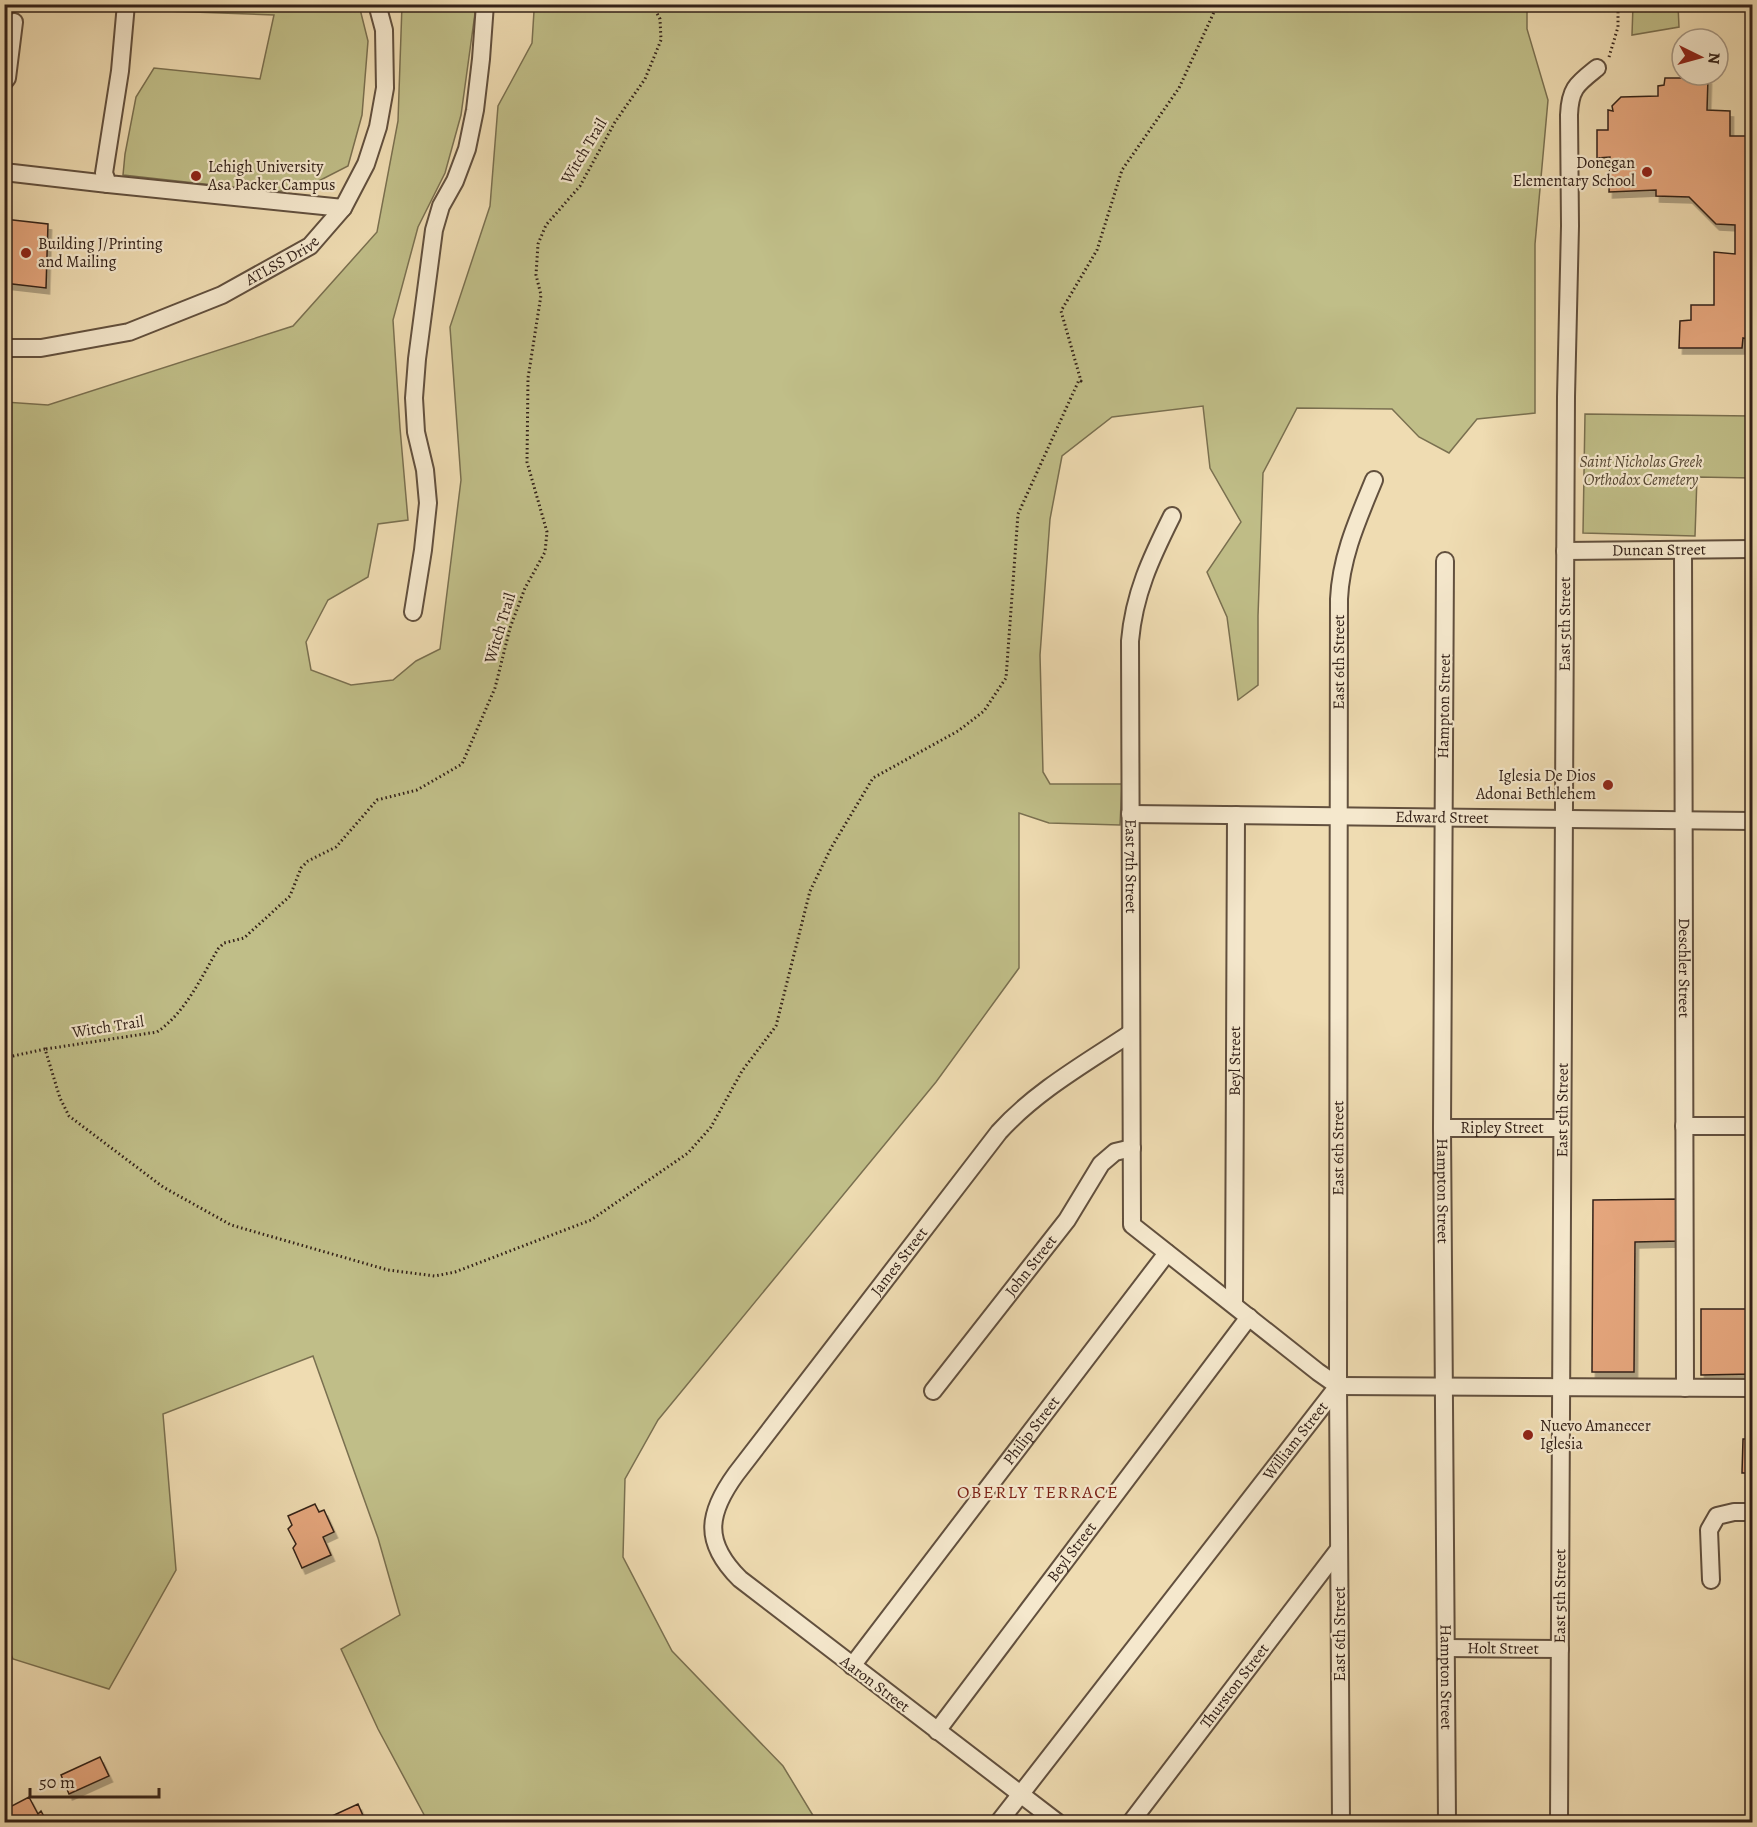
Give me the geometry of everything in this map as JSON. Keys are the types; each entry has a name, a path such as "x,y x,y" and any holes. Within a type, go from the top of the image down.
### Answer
{"street":[{"path":"108,184 104,172 120,71 126,4"},
{"name":"ATLSS Drive","path":"4,348 41,348 129,332 222,295 310,246 344,208 366,164 378,127 386,88 384,30 377,4"},
{"path":"413,612 428,503 425,470 416,432 414,398 417,359 434,230 441,206 455,181 467,149 473,120 485,4"},
{"path":"4,82 7,78 14,22"},
{"name":"East 5th Street","path":"1559,1822 1569,102 1576,87 1602,65"},
{"path":"4,172 344,208"},
{"name":"East 6th Street","path":"1341,1822 1338,1386 1340,582 1347,549 1374,480"},
{"name":"East 7th Street","path":"1167,1253 1132,1225 1130,641 1134,607 1142,580 1172,516"},
{"name":"Duncan Street","path":"1565,551 1752,549"},
{"name":"Deschler Street","path":"1683,550 1685,1388"},
{"name":"Hampton Street","path":"1445,561 1442,1128 1447,1822"},
{"name":"Edward Street","path":"1130,814 1752,821"},
{"name":"Beyl Street","path":"1234,1305 1236,815"},
{"name":"James Street","path":"713,1530 713,1519 720,1498 736,1473 999,1132 1019,1111 1047,1089 1131,1033"},
{"path":"1684,1126 1752,1126"},
{"name":"Ripley Street","path":"1442,1128 1562,1128"},
{"name":"John Street","path":"933,1391 1067,1220 1101,1164 1115,1152 1132,1149"},
{"path":"1167,1253 1338,1386"},
{"name":"Philip Street","path":"852,1666 1167,1253"},
{"name":"Beyl Street","path":"937,1731 1249,1317"},
{"name":"William Street","path":"999,1822 1338,1386 1752,1388"},
{"path":"1711,1580 1709,1530 1717,1516 1734,1512 1752,1512"},
{"name":"Aaron Street","path":"713,1530 717,1550 735,1574 1057,1822"},
{"name":"Thurston Street","path":"1131,1822 1339,1549"},
{"name":"Holt Street","path":"1446,1648 1560,1649"}],"path":[{"name":"Witch Trail","path":"4,1058 45,1049 157,1032 165,1027 186,1003 224,943 244,938 291,896 301,868 308,861 336,847 377,800 417,790 462,764 495,688 510,628 525,588 546,552 547,532 527,462 528,378 541,296 536,275 538,244 546,225 580,186 615,122 645,79 661,40 660,19 652,4"},
{"path":"45,1049 60,1098 69,1116 163,1187 231,1225 387,1270 435,1276 455,1272 591,1220 688,1153 711,1127 742,1071 776,1026 810,891 831,848 873,778 958,731 984,711 1006,678 1018,514 1079,380 1081,381 1061,311 1097,250 1122,170 1179,88 1215,10 1215,4"},
{"path":"1602,65 1618,27 1618,4"}],"green space":[{"path":"475,4 476,6 461,115 445,173 418,227 393,320 408,520 378,524 368,577 328,600 306,642 311,670 351,685 393,680 416,661 440,649 461,480 450,327 490,206 498,106 532,43 534,11 530,5 1527,5 1527,29 1548,100 1535,244 1535,413 1477,419 1449,453 1419,437 1392,409 1297,408 1263,473 1258,685 1238,700 1227,617 1207,572 1241,522 1210,468 1203,406 1112,417 1062,456 1050,519 1040,655 1043,772 1050,784 1122,784 1120,825 1049,823 1019,813 1019,968 936,1082 658,1420 625,1479 623,1557 672,1651 783,1766 817,1822 428,1822 378,1729 341,1649 400,1615 378,1538 313,1356 163,1414 176,1570 109,1689 13,1659 5,1641 5,402 48,405 293,326 377,232 398,121 402,5"},
{"path":"166,5 359,5 368,41 362,115 348,166 307,187 275,192 123,175 136,97 154,68 260,79 274,15 166,11"},
{"path":"1633,5 1678,5 1679,27 1632,35"},
{"name":"Saint Nicholas Greek Orthodox Cemetery","path":"1585,414 1752,416 1752,478 1697,477 1695,536 1583,533"}],"building":[{"path":"1665,78 1670,78 1670,87 1708,87 1707,110 1730,111 1730,136 1752,136 1750,237 1752,237 1752,348 1748,339 1743,338 1742,348 1679,348 1680,321 1691,320 1691,305 1714,305 1714,252 1735,254 1735,225 1716,224 1689,197 1656,196 1656,190 1609,192 1610,157 1597,158 1597,130 1608,130 1608,110 1613,111 1612,106 1621,97 1658,96 1658,86 1664,85"},
{"name":"Building J/Printing and Mailing","path":"4,219 48,224 46,288 4,283"},
{"path":"1679,1199 1680,1241 1635,1242 1634,1372 1592,1372 1593,1200"},
{"path":"1747,1277 1752,1277 1752,1309 1746,1309"},
{"path":"1701,1309 1752,1309 1752,1374 1701,1375"},
{"path":"1743,1439 1752,1439 1752,1473 1742,1473"},
{"path":"315,1504 319,1512 324,1510 334,1532 323,1537 331,1555 302,1568 293,1548 296,1544 288,1529 292,1525 288,1516"},
{"path":"100,1757 109,1776 69,1794 61,1775"},
{"path":"29,1797 38,1814 41,1811 47,1822 9,1822 4,1810"},
{"path":"358,1804 364,1818 354,1822 319,1822"},
{"path":"217,1817 220,1822 204,1822"}],"place":[{"name":"Donegan Elementary School","path":"1647,172"},
{"name":"Lehigh University Asa Packer Campus","path":"196,176"},
{"name":"Building J/Printing and Mailing","path":"26,253"},
{"name":"Iglesia De Dios Adonai Bethlehem","path":"1608,785"},
{"name":"Nuevo Amanecer Iglesia","path":"1528,1435"}],"district":[{"name":"OBERLY TERRACE","path":"1038,1492"}]}
